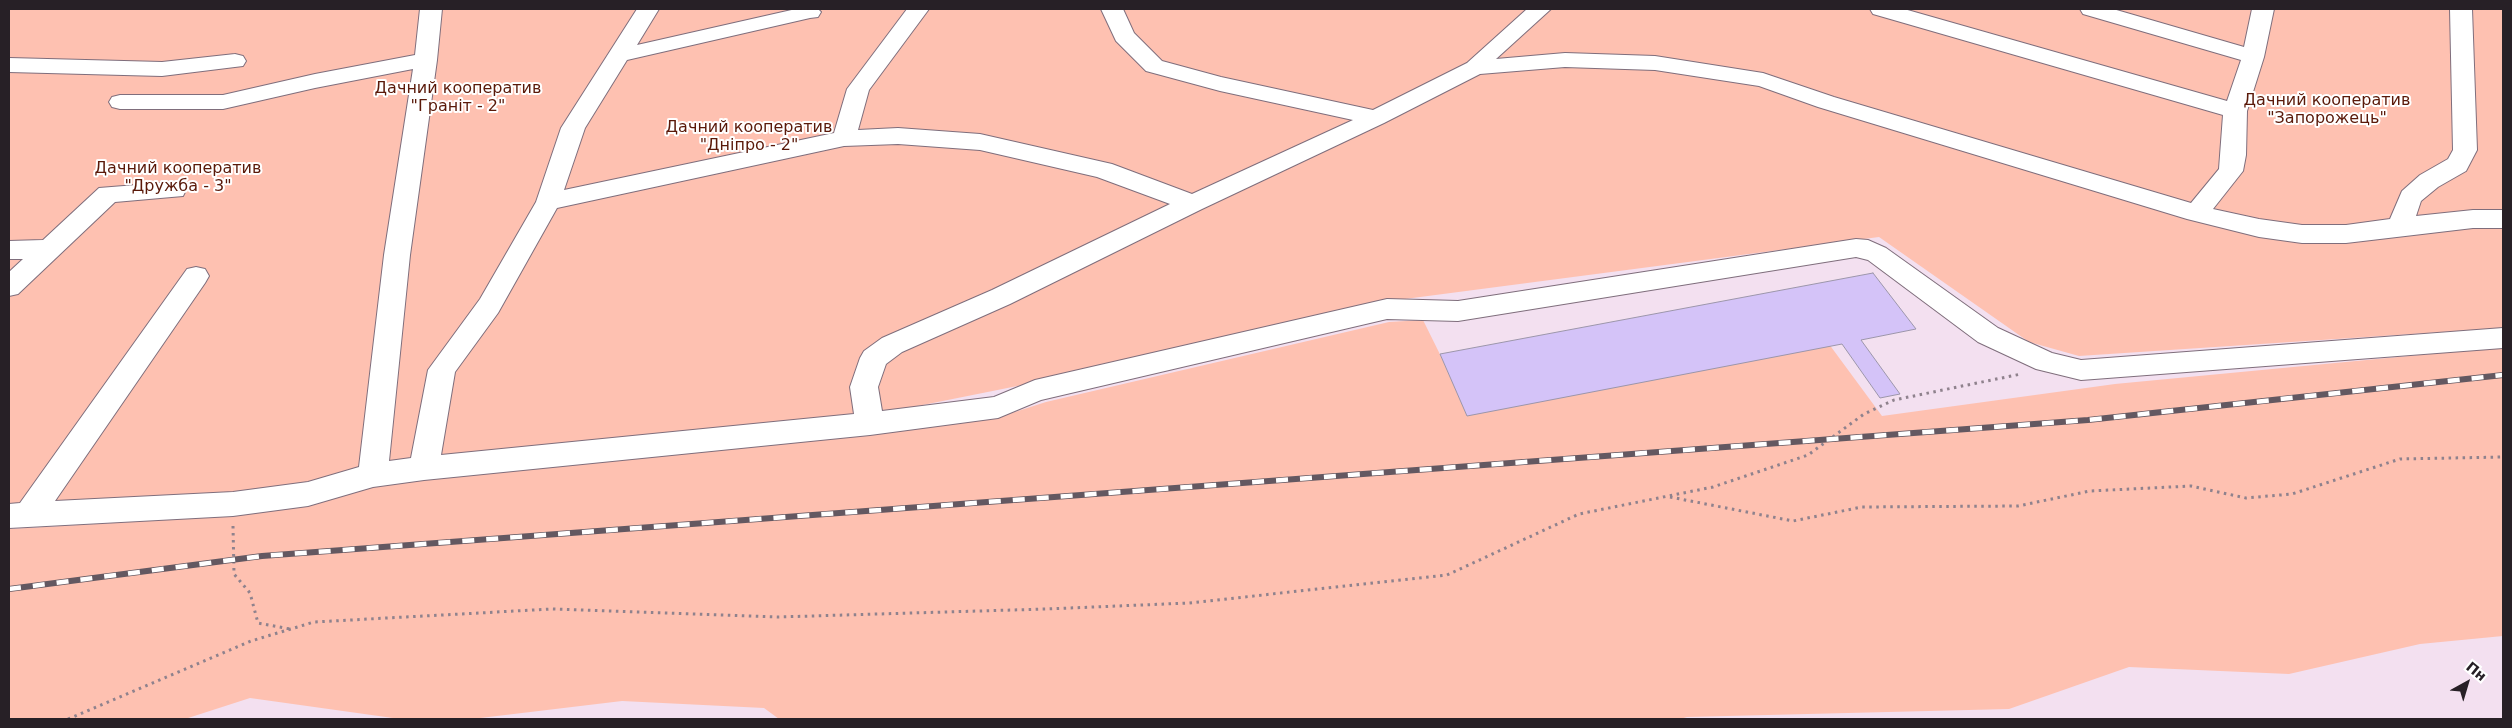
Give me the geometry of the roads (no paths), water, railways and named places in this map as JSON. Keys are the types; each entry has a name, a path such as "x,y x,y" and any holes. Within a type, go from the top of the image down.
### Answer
{"lane":[{"path":"373,475 397,255 426,60 431,9"},
{"path":"424,468 442,370 490,306 548,202 573,128 648,9"},
{"path":"844,138 858,89 918,9"},
{"path":"1112,9 1124,36 1154,66 1220,84 1319,104 1376,118"},
{"path":"1881,9 2235,111"},
{"path":"2091,9 2253,57"},
{"path":"2196,213 2231,171 2234,155 2235,111 2253,57 2263,9"},
{"path":"2401,226 2411,197 2429,181 2457,165 2465,150 2460,9"},
{"path":"870,424 864,387 874,358 892,345 1001,297 1193,203 1376,118 1475,68 1536,10"},
{"path":"620,55 810,12"},
{"path":"120,102 223,102 315,81 426,60"},
{"path":"1475,68 1565,60 1655,62 1763,80 1826,102 2196,213 2260,228 2302,234 2346,234 2473,219 2503,219"},
{"path":"9,65 162,69 234,61"},
{"path":"548,202 844,138 898,136 980,142 1103,170 1193,203"},
{"path":"9,287 108,194 174,190"},
{"path":"19,515 233,504 308,494 373,475 424,468 870,424 998,407 1035,391 1387,309 1458,311 1856,248 1868,249 1877,254 1988,335 2046,362 2080,370 2503,338"},
{"path":"9,250 51,249"},
{"path":"19,515 196,276"}],"railway":[{"path":"9,589 262,556 2088,420 2503,375"}],"park label":[{"name":"Дачний кооператив \"Граніт - 2\"","path":"458,98"},
{"name":"Дачний кооператив \"Запорожець\"","path":"2327,110"},
{"name":"Дачний кооператив \"Дніпро - 2\"","path":"749,137"},
{"name":"Дачний кооператив \"Дружба - 3\"","path":"178,178"}]}
